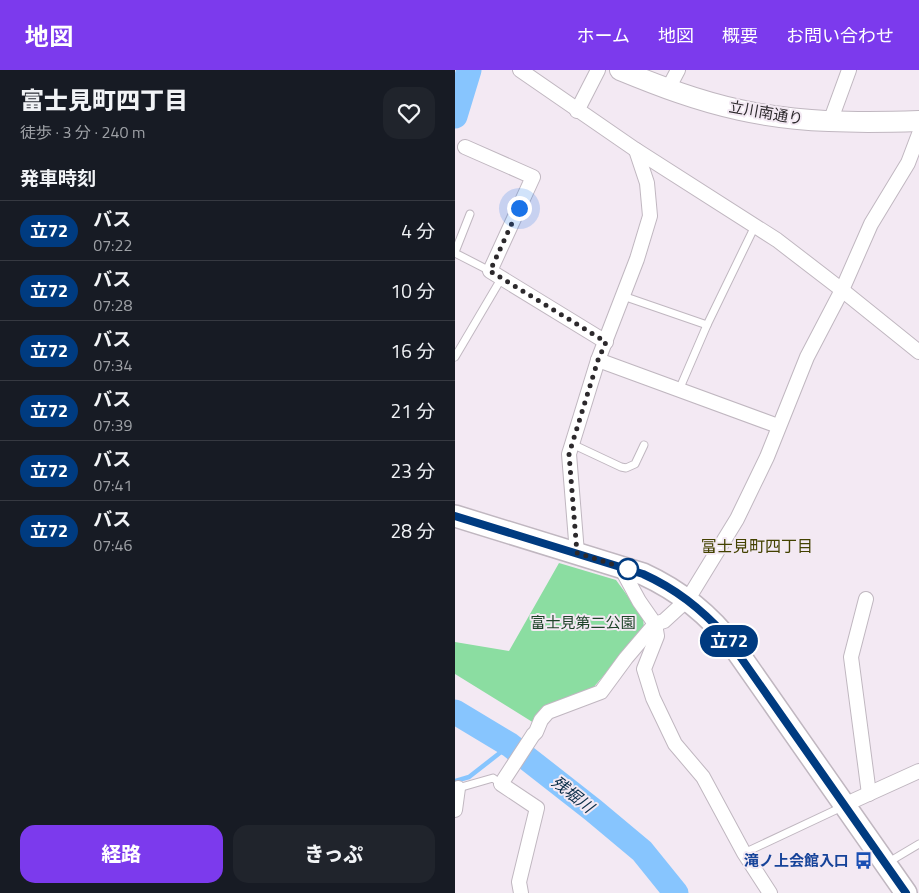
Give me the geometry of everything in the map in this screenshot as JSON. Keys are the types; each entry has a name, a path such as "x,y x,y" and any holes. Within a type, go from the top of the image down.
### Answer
{"main road":[{"path":"455,516 620,566 663,583 688,599 725,635 905,893"}],"street":[{"path":"520,70 577,111 777,240 919,352"},
{"path":"577,111 598,70"},
{"name":"立川南通り","path":"620,70 668,89 740,110 802,120 830,122 919,121"},
{"path":"668,89 678,70"},
{"path":"830,122 849,70"},
{"path":"521,893 519,882 537,808 501,784 533,735 537,732 541,720 548,712 601,692 626,658 655,624 664,621 688,599 737,519 767,457 807,357 842,290 871,224 908,163 919,134"},
{"path":"465,147 533,177 495,275 606,342"},
{"path":"577,553 569,454 598,360 637,259 650,216 647,183 636,150"},
{"path":"598,360 778,426"},
{"path":"620,566 639,601 655,624 657,636 644,669 653,698 675,744 703,777 744,853 770,893"},
{"path":"866,599 851,657 869,794"},
{"path":"845,805 919,771"},
{"path":"455,810 457,788"}],"lane":[{"path":"455,357 495,275 455,252 470,214"},
{"path":"679,390 707,325 755,226"},
{"path":"623,296 707,325"},
{"path":"572,444 626,468 635,464 643,445"},
{"path":"457,788 493,778 501,784"},
{"path":"744,853 845,805"},
{"path":"885,864 919,844"}],"green space":[{"name":"富士見第二公園","path":"559,563 616,580 643,617 644,629 592,689 534,723 455,674 455,642 509,651"}],"waterway":[{"name":"残堀川","path":"455,116 469,70"},
{"name":"残堀川","path":"455,712 510,745 593,810 642,851 676,893"},
{"path":"455,781 469,777 510,745"}],"bus line":[{"name":"立72","path":"455,516 643,574 663,583 688,599 725,635 906,893"}],"place":[{"name":"滝ノ上会館入口","path":"863,861"}],"district":[{"name":"富士見町四丁目","path":"757,546"}],"route":[{"path":"519,208 490,271 606,342 598,360 569,454 571,496 577,553 631,570 628,569"}]}
